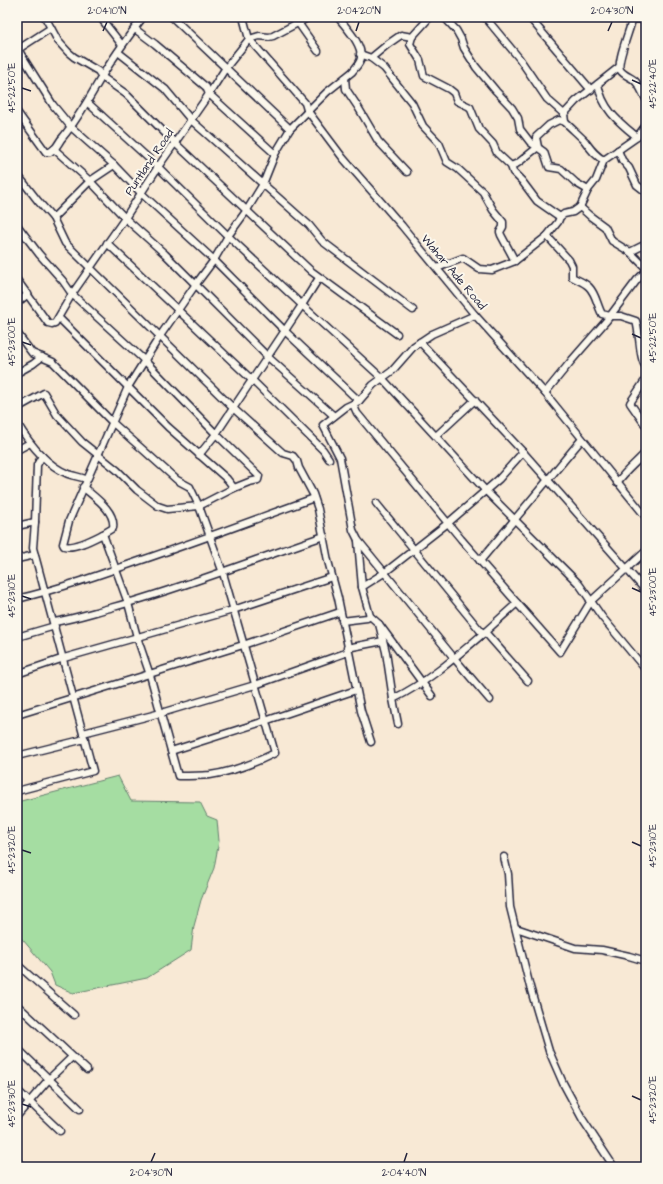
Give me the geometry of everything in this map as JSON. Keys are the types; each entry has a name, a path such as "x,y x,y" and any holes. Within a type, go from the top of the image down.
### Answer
{"street":[{"path":"45,17 58,41 68,52 98,71 102,77 126,94 175,143 319,278 398,334"},
{"path":"100,17 122,45"},
{"path":"172,17 225,69 290,129"},
{"path":"242,17 249,39 259,36 273,36 309,17"},
{"path":"294,17 318,51"},
{"path":"83,487 109,510 114,523 113,528 104,534 87,541 68,547 64,546 63,544 69,521 86,479 113,423 128,387 144,360 247,210 263,184 275,154 290,129 307,110 358,64 361,58 358,46 354,38 338,17"},
{"path":"430,17 412,37 410,44 420,60 424,76 449,89 454,93 458,101 470,107 479,129 493,144 499,154 511,166 513,172 537,201 560,217"},
{"path":"444,17 456,30 464,48 476,67 512,108 518,118 520,129 530,142 538,147 545,155 549,167 561,169 576,183 588,190"},
{"path":"485,17 519,58 547,99 564,114 565,122"},
{"path":"529,17 591,90"},
{"path":"17,112 46,152 50,152 54,149 88,103 102,77 122,45 135,29 140,18"},
{"path":"646,20 634,18 632,20 630,32 620,59 619,67 622,72 638,84 646,99"},
{"path":"51,28 17,49 53,105 71,127 114,165 141,193 214,260 285,331 359,401"},
{"path":"135,29 206,87 209,94 275,154"},
{"path":"371,58 401,35 412,37"},
{"name":"Puntland Road","path":"59,318 72,294 125,218 158,167 225,69 249,39"},
{"name":"Wahar Ade Road","path":"249,39 305,103 307,110 343,158 402,226 475,315 545,393 646,517"},
{"path":"118,52 165,89 191,120 309,225 322,241 413,310"},
{"path":"360,54 371,58 384,68 412,103 423,126 439,143 447,162 458,169 483,192 493,210 503,222 503,227 500,232 515,260"},
{"path":"564,114 576,100 619,67"},
{"path":"344,78 346,89 378,141 407,172"},
{"path":"598,84 603,102 608,110 621,124 637,137"},
{"path":"88,103 158,167 228,236 383,379 486,491 579,584 646,670"},
{"path":"538,147 536,137 549,125 559,120 565,122 584,140 599,158 604,160"},
{"path":"437,268 463,258 479,269 492,270 515,260 546,236 558,222 560,217 564,214 573,212 580,207 588,190 596,180 604,160 637,137 646,125"},
{"path":"511,166 518,163 538,147"},
{"path":"54,149 90,181 125,218 196,284 268,357 334,416"},
{"path":"618,150 622,160 629,168 637,186 646,192"},
{"path":"53,218 90,181 114,165"},
{"path":"17,174 38,202 53,218 65,243 234,408 283,453 293,456 297,461 314,498 324,536 356,690 371,742"},
{"path":"545,393 610,316 646,270 630,252 612,241 605,227 580,207"},
{"path":"17,225 72,294 144,360 259,476 258,480 234,488 199,506 167,508 158,506 137,490 117,470 82,442 57,415 44,392 17,408"},
{"path":"546,236 569,260 572,266 572,277 588,286 593,292 602,314 621,316 636,321 643,339 641,360 646,367"},
{"path":"107,242 252,380 323,450 329,459"},
{"path":"630,252 646,244"},
{"path":"199,455 234,408 319,278"},
{"path":"17,280 39,312 48,322 52,324 59,318 128,387 199,455 227,479 234,488"},
{"path":"17,303 28,294"},
{"path":"475,315 442,329 414,346 392,371 373,385 359,401 334,416 323,425 340,458 353,530 358,540 490,700"},
{"path":"17,333 32,353 53,362 113,423 177,480 190,487 199,506 223,573 275,753 241,766 210,775 178,776 128,603 104,534"},
{"path":"420,342 523,452 646,591"},
{"path":"17,373 42,357"},
{"path":"646,379 630,403 646,426"},
{"path":"436,436 474,400"},
{"path":"353,404 357,413 448,524 560,652 591,601 646,551"},
{"path":"17,423 30,443 50,463 67,474 86,479"},
{"path":"480,561 582,439"},
{"path":"17,450 30,443"},
{"path":"362,587 384,573 448,524 499,479 523,452"},
{"path":"617,483 646,452"},
{"path":"17,791 93,771 64,658 35,555 33,541 37,466 42,456"},
{"path":"17,599 46,592 116,569 314,498"},
{"path":"376,503 484,633 528,681"},
{"path":"17,526 35,522"},
{"path":"17,637 65,620 128,603 223,573 267,555 324,536"},
{"path":"358,540 362,587 370,616 378,624 432,696"},
{"path":"17,560 35,555"},
{"path":"17,674 64,658 234,610 332,577"},
{"path":"393,699 435,675 517,603"},
{"path":"17,715 150,675 340,612"},
{"path":"342,621 367,618 370,616"},
{"path":"378,624 383,641 398,724"},
{"path":"17,756 256,685 348,650 383,641"},
{"path":"171,751 356,690"},
{"path":"504,857 508,874 510,907 530,987 549,1051 563,1083 583,1120 614,1167"},
{"path":"516,928 575,948 602,950 646,961"},
{"path":"18,967 74,1015"},
{"path":"17,1005 87,1070"},
{"path":"17,1048 80,1109"},
{"path":"17,1116 49,1079 72,1056"},
{"path":"17,1090 60,1131"},
{"path":"17,1161 22,1167"}],"green space":[{"path":"118,776 131,801 200,802 207,816 217,820 219,841 214,868 201,900 194,926 191,950 147,978 73,993 55,985 50,972 17,935 17,802"}]}
